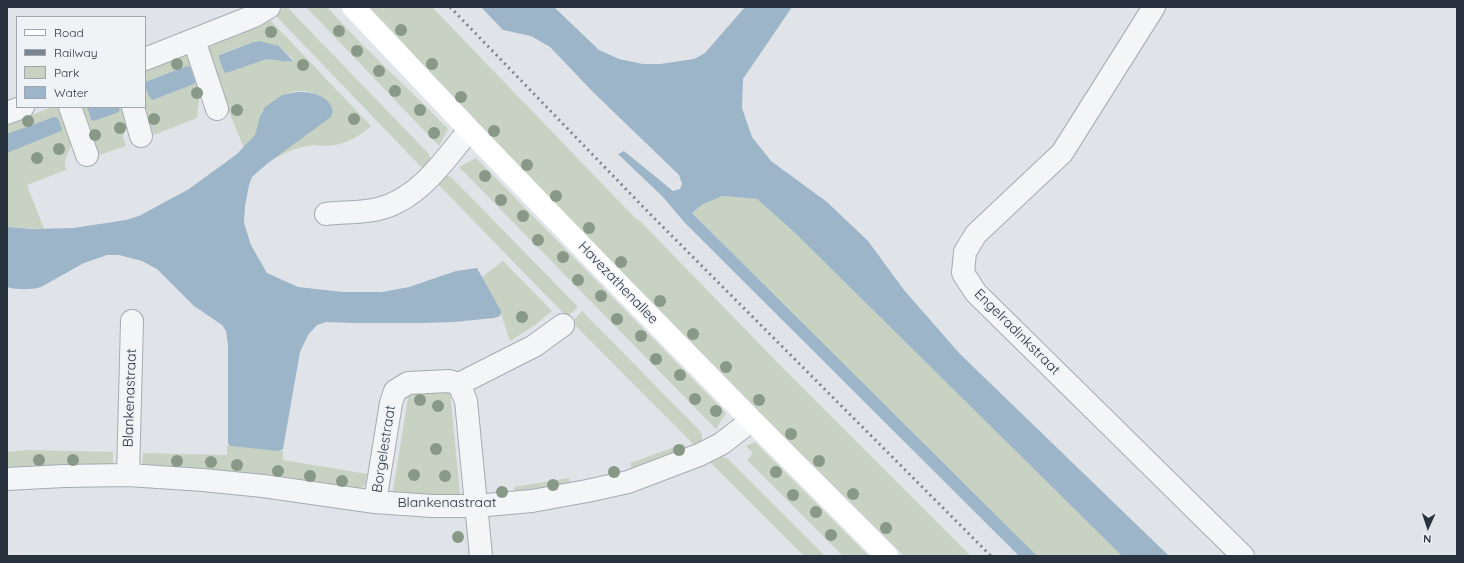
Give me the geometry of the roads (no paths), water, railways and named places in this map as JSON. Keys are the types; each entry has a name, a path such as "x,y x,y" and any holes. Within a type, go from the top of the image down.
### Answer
{"main road":[{"name":"Havezathenallee","path":"353,7 469,130 751,421 887,556"}],"street":[{"path":"146,60 254,16 269,7"},
{"name":"Engelradinkstraat","path":"1154,7 1062,153 976,234 965,252 963,273 976,293 1243,556"},
{"path":"194,40 217,109"},
{"path":"7,113 20,108"},
{"path":"70,108 87,155"},
{"path":"132,108 141,136"},
{"path":"326,214 377,210 396,204 409,196 425,181 445,160 469,130"},
{"name":"Blankenastraat","path":"128,474 132,321"},
{"path":"481,556 466,401 459,384 534,346 563,325"},
{"name":"Borgelestraat","path":"375,502 391,403 395,390 408,383 449,381 459,384"},
{"name":"Blankenastraat","path":"7,479 128,474 263,486 375,502 432,506 476,506 532,501 628,482 699,455 721,444 751,421"}],"water":[{"path":"481,7 554,7 599,50 619,59 643,64 660,64 694,59 705,53 745,7 792,7 743,79 742,108 752,137 771,161 827,202 868,241 904,290 960,354 1169,556 1122,556 795,233 757,199 723,196 703,204 692,213 1037,556 1019,556 685,223 663,197 618,154 624,151 673,191 680,189 682,184 679,175 593,92 550,47 531,36 503,30"},
{"path":"259,41 279,46 293,61 287,62 267,59 226,73 224,72 219,55"},
{"path":"187,66 190,67 195,81 194,84 153,100 150,98 146,89 146,82"},
{"path":"297,92 319,95 331,105 333,111 331,117 268,163 252,177 245,206 244,223 251,245 267,273 298,287 343,292 382,292 409,287 456,271 477,268 501,311 501,314 494,318 454,322 326,322 317,325 308,335 300,352 283,449 279,451 230,446 228,443 228,345 226,331 222,325 194,306 157,269 142,261 119,255 107,255 84,263 41,287 33,289 15,289 7,287 7,227 33,229 73,228 126,220 139,216 189,189 237,154 255,135 260,116 265,107 282,95"},
{"path":"87,108 120,108 119,112 94,121 91,120"},
{"path":"54,117 58,118 62,129 61,131 7,153 7,134"}],"railway":[{"path":"450,7 650,214 991,556"}]}
